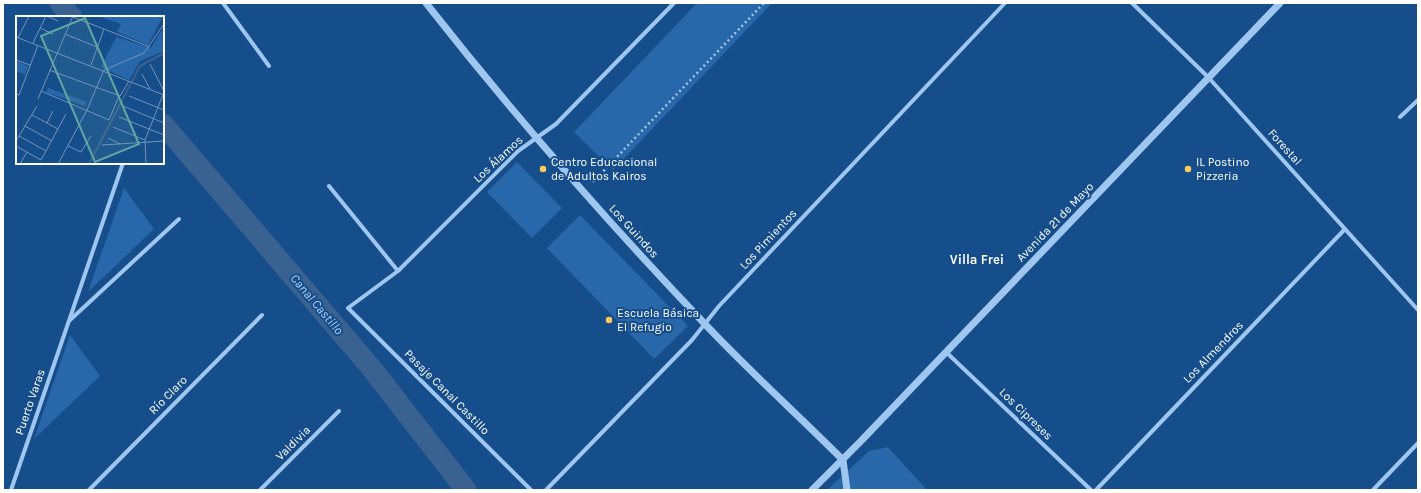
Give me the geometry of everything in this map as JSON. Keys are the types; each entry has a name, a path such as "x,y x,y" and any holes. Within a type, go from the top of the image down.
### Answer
{"street":[{"path":"223,3 269,66"},
{"name":"Los Guindos","path":"426,3 537,138 584,192 705,324 843,460"},
{"name":"Los Álamos","path":"348,308 398,271 518,151 556,124 674,3"},
{"name":"Los Pimientos","path":"546,490 692,340 719,306 1005,3"},
{"name":"Forestal","path":"1132,3 1208,77 1418,310"},
{"name":"Avenida 21 de Mayo","path":"812,490 843,460 1280,3"},
{"path":"1400,117 1418,100"},
{"name":"Puerto Varas","path":"11,490 124,164"},
{"path":"329,186 398,271"},
{"name":"Puerto Varas","path":"69,321 179,219"},
{"name":"Los Almendros","path":"1096,490 1345,229"},
{"name":"Pasaje Canal Castillo","path":"348,308 531,490"},
{"name":"Río Claro","path":"89,490 262,315"},
{"name":"Los Cipreses","path":"946,352 1091,490"},
{"name":"Valdivia","path":"260,490 339,411"},
{"path":"1373,490 1418,443"},
{"path":"843,460 847,490"}],"path":[{"path":"584,192 764,3"}],"shaded area":[{"path":"697,3 772,3 613,170 574,132"},
{"path":"517,162 562,208 532,238 487,192"},
{"path":"124,188 154,229 88,292"},
{"path":"580,215 688,326 654,359 547,248"},
{"path":"70,335 100,376 34,439"},
{"path":"888,447 927,490 827,490 869,451"}],"waterway":[{"name":"Canal Castillo","path":"60,3 71,16"},
{"name":"Canal Castillo","path":"164,125 373,370 466,490"}],"place":[{"name":"Centro Educacional de Adultos Kairos","path":"543,169"},
{"name":"IL Postino Pizzeria","path":"1188,169"},
{"name":"Escuela Básica El Refugio","path":"609,320"}],"district":[{"name":"Villa Frei","path":"977,259"}]}
